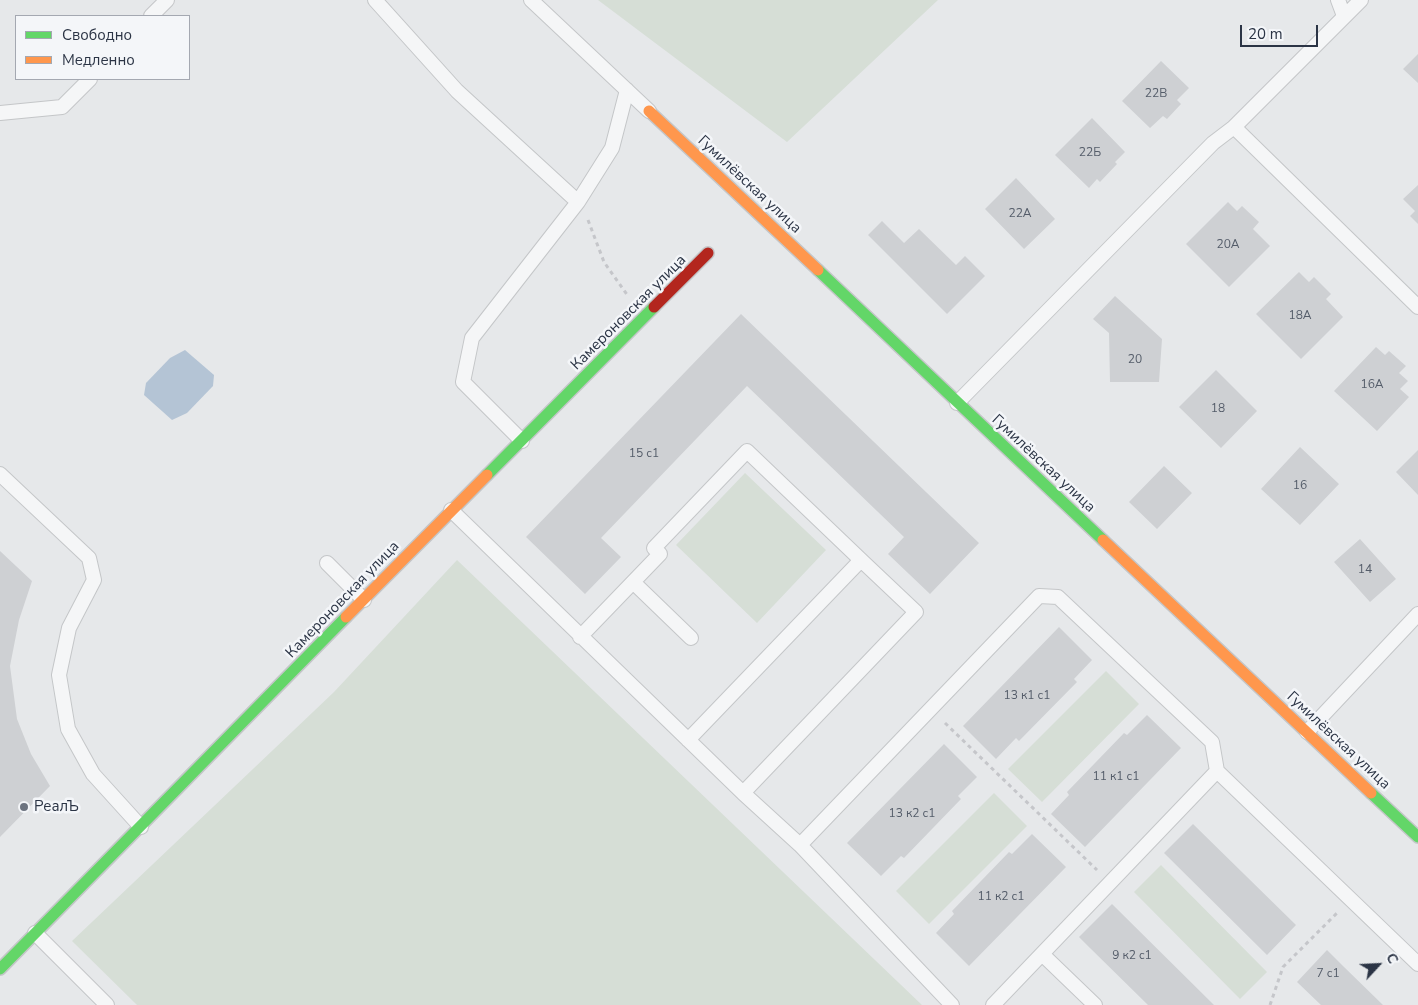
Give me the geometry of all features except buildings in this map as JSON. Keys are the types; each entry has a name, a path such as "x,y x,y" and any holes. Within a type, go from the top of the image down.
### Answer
{"street":[{"name":"Гумилёвская улица","path":"649,111 1418,837"},
{"name":"Камероновская улица","path":"0,969 451,510 708,253"}],"lane":[{"path":"152,15 167,0"},
{"path":"375,0 457,91 578,202"},
{"path":"531,0 649,111"},
{"path":"1338,0 1344,16"},
{"path":"957,403 1213,143 1234,127 1361,0"},
{"path":"0,113 62,107 89,80"},
{"path":"522,441 463,382 472,338 578,202 612,148 627,90"},
{"path":"1234,127 1418,307"},
{"path":"580,637 660,554 654,548 747,451 916,612 743,793"},
{"path":"0,474 89,558 94,580 70,628 59,675 68,729 93,774 141,827"},
{"path":"451,510 580,637 800,845 952,1005"},
{"path":"688,740 861,560"},
{"path":"327,563 364,600"},
{"path":"633,582 691,638"},
{"path":"800,845 1039,596 1058,596 1212,742 1217,771 1418,964"},
{"path":"1307,732 1418,614"},
{"path":"993,1005 1217,771"},
{"path":"35,933 107,1005"},
{"path":"1042,954 1095,1005"}],"path":[{"path":"578,202 592,226 604,262 631,301"},
{"path":"930,709 1110,882"},
{"path":"1270,1005 1283,968 1351,899"}],"shaded area":[{"path":"598,0 938,0 787,142"},
{"path":"745,473 826,550 757,623 676,545"},
{"path":"457,560 922,1005 137,1005 72,941 334,692"},
{"path":"1106,671 1139,704 1042,802 1008,769"},
{"path":"994,793 1027,826 929,924 896,891"},
{"path":"1161,865 1267,972 1240,999 1134,892"}],"water":[{"path":"185,350 214,375 213,386 187,413 172,420 144,395 146,383 170,358"}],"traffic: fast":[{"path":"818,270 1103,540"},
{"path":"487,475 654,307"},
{"path":"0,969 346,617"},
{"path":"1371,793 1418,837"}],"traffic: slow":[{"path":"649,111 818,270"},
{"path":"346,617 487,475"},
{"path":"1103,540 1371,793"}],"traffic: jam":[{"path":"654,307 708,253"}],"place":[{"name":"РеалЪ","path":"24,807"}]}
